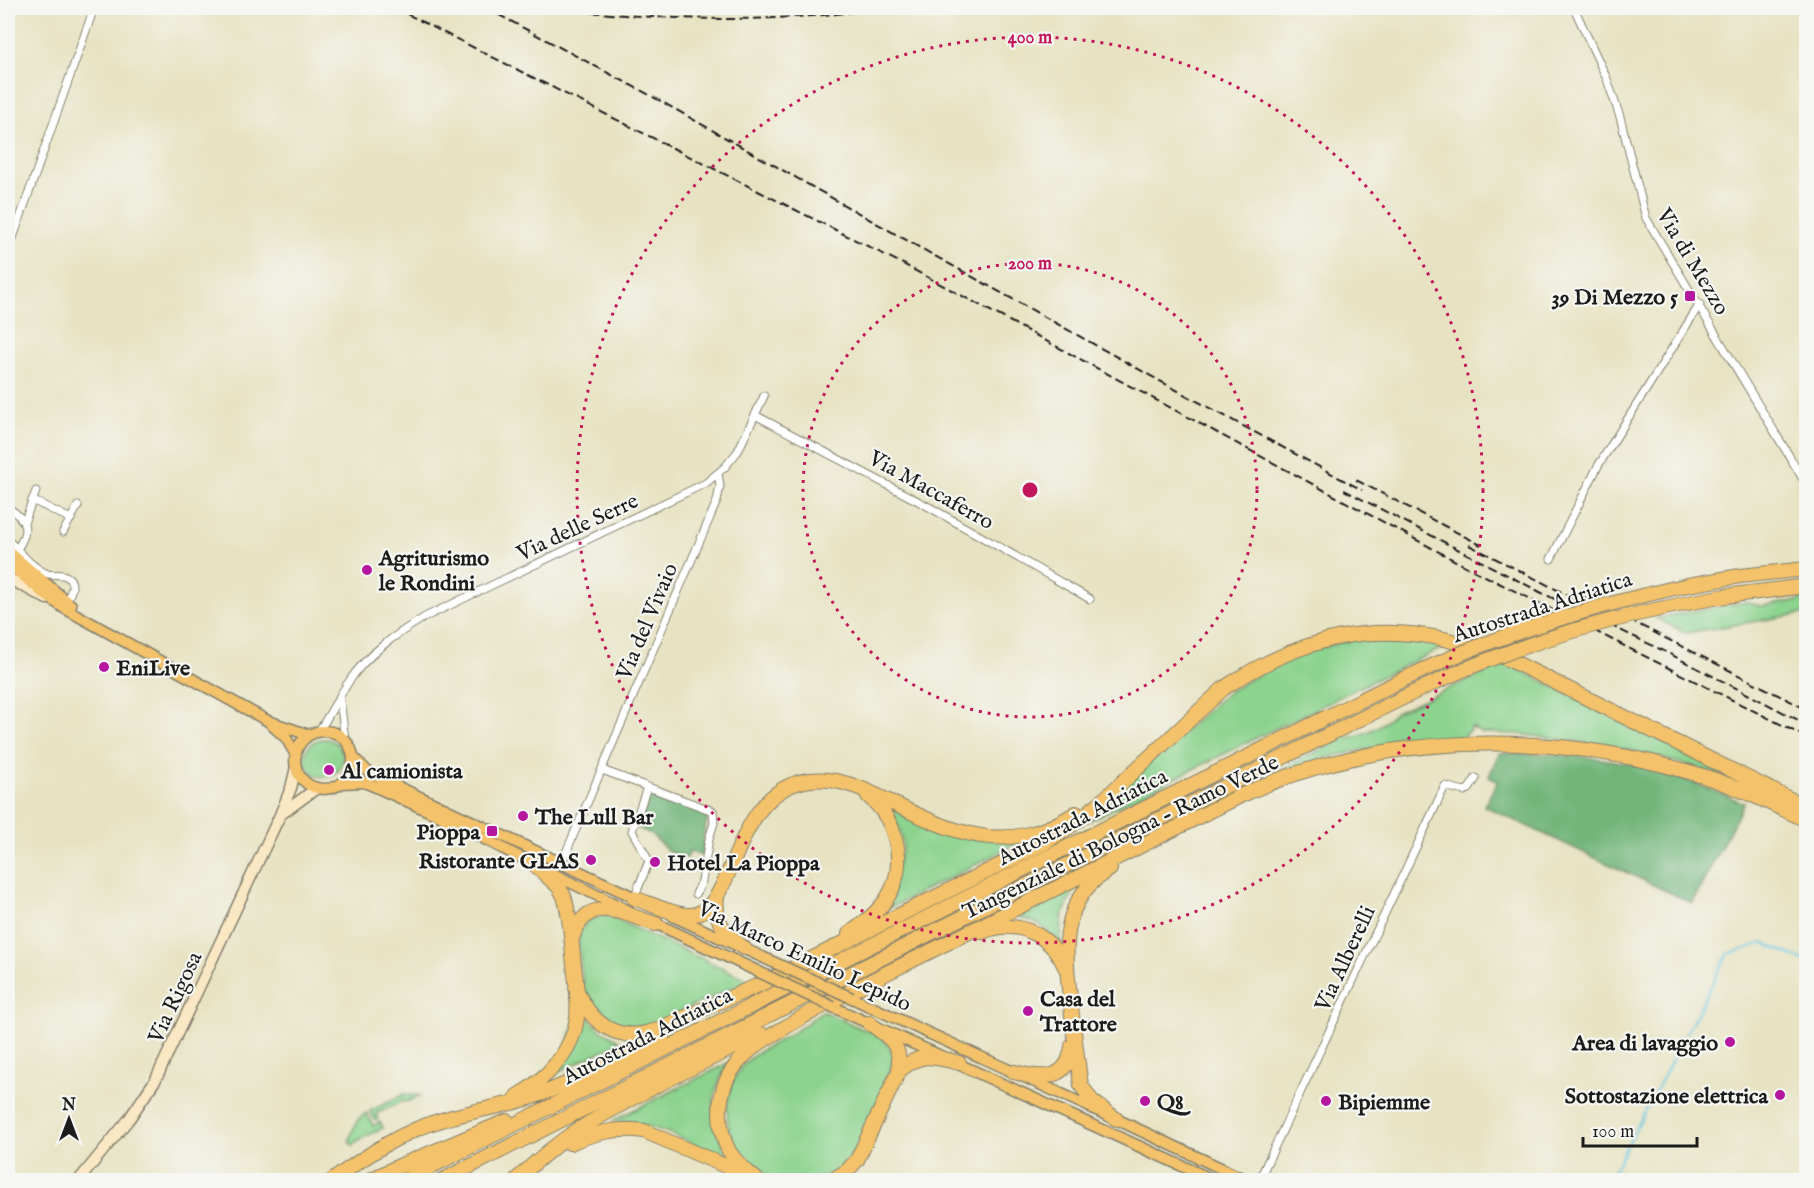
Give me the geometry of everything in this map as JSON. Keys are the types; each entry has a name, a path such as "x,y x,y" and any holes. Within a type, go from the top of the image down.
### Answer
{"highway":[{"name":"Autostrada Adriatica","path":"404,1180 580,1094 633,1065 1323,719 1448,659 1488,643 1590,609 1688,585 1740,576 1806,569"},
{"name":"Autostrada Adriatica","path":"447,1179 841,978 1411,694 1496,657 1633,614 1725,596 1806,586"},
{"name":"Tangenziale di Bologna - Ramo Verde","path":"756,987 1044,843 1071,826 1101,802 1224,688 1290,651 1335,638 1395,632 1424,634 1477,646 1510,660 1806,807"},
{"name":"Tangenziale di Bologna - Ramo Verde","path":"815,1010 1254,790 1301,772 1371,755 1434,747 1509,744 1566,747 1639,759 1706,777 1806,820"},
{"path":"634,898 677,913 691,915 706,909 717,896 747,828 768,798 790,785 811,780 831,780 857,787 964,834 994,838 1014,837 1051,826 1074,814 1160,746"},
{"path":"1688,748 1806,799"},
{"path":"1706,777 1806,830"},
{"path":"807,962 847,936 873,915 887,898 894,884 898,852 895,834 881,808 857,787"},
{"path":"1116,1119 1092,1101 1081,1085 1067,970 1068,925 1084,892 1103,873 1179,827"},
{"path":"494,1107 538,1082 561,1057 576,1024 576,988 566,903 562,891 535,865"},
{"path":"717,896 718,922 724,931 744,948"},
{"path":"571,941 575,929 584,917 598,909 611,910 656,924"},
{"path":"868,982 989,930 1004,926 1026,929 1044,939 1060,955 1067,970"},
{"path":"576,988 583,1005 595,1019 620,1033 638,1035 654,1031 756,987"},
{"path":"333,1180 367,1156 398,1139 445,1119 525,1099 576,1079 756,987"},
{"path":"516,1180 548,1151 584,1126 628,1101 787,1021 815,1010"},
{"path":"757,1180 736,1160 724,1140 720,1112 726,1081 740,1060 757,1044 815,1010"},
{"path":"833,1180 847,1171 857,1160 899,1071 899,1057 891,1038 869,1023"},
{"path":"1014,1072 1040,1077 1056,1074 1068,1063 1071,1056 1074,1029"},
{"path":"899,1071 911,1062 925,1057 958,1063"},
{"path":"370,1180 482,1130 580,1094"},
{"path":"548,1151 587,1136 627,1128 662,1138 757,1180"}],"main road":[{"path":"12,550 65,604"},
{"path":"8,563 44,594 268,721 314,734 332,732 345,740 353,757 351,771 342,783 334,788 317,789 303,781 296,767 298,747 314,734"},
{"path":"8,578 65,604"},
{"path":"268,721 286,738 296,755"},
{"name":"Via Marco Emilio Lepido","path":"353,757 367,771 561,864 1246,1180"},
{"name":"Via Rigosa","path":"79,1180 129,1119 156,1079 280,815 291,788 296,767"},
{"name":"Via Marco Emilio Lepido","path":"342,783 364,782 442,817 656,924 1214,1180"},
{"name":"Via Rigosa","path":"280,815 317,789"}],"street":[{"path":"8,252 94,8"},
{"name":"Via di Mezzo","path":"1574,8 1607,79 1620,117 1646,218 1700,304 1806,484"},
{"path":"1551,560 1598,466 1700,304"},
{"path":"718,473 738,451 764,396"},
{"name":"Via Maccaferro","path":"755,415 931,508 1090,599"},
{"name":"Via delle Serre","path":"314,734 355,673 378,650 406,628 698,488 718,473"},
{"name":"Via del Vivaio","path":"561,864 717,501 720,486 718,473"},
{"path":"24,523 36,491"},
{"path":"32,500 71,519"},
{"path":"63,532 78,506"},
{"path":"8,508 21,517 26,532 24,539 12,550"},
{"path":"8,540 12,550 45,573 68,577 72,588 65,604"},
{"path":"340,698 345,740"},
{"path":"602,770 712,811 714,823 702,881 696,894"},
{"name":"Via Alberelli","path":"1259,1180 1445,786 1464,791 1469,789 1476,778"},
{"path":"634,898 649,861 632,831 647,787"}],"green space":[{"path":"1806,597 1806,613 1686,633 1656,618 1745,602 1761,606 1797,601"},
{"path":"1367,636 1453,643 1090,820 1088,818 1228,692 1291,655"},
{"path":"1506,663 1763,791 1735,779 1659,757 1604,745 1519,734 1482,733 1472,727 1462,738 1372,748 1275,772 1344,738 1372,730 1396,712"},
{"path":"324,739 331,740 337,745 342,751 342,765 337,771 331,776 324,777 317,776 311,771 306,765 305,758 306,751 311,745 317,740"},
{"path":"1499,753 1585,757 1636,765 1691,782 1744,803 1692,903 1484,806 1498,781 1489,776"},
{"path":"651,792 709,813 704,833 703,856 690,851 687,858 669,852 651,834 638,828"},
{"path":"886,804 941,829 1026,839 882,912 903,847 900,830"},
{"path":"1075,887 1062,917 1061,943 1039,924 1020,918 1019,914"},
{"path":"606,915 749,980 650,1026 630,1027 612,1022 597,1011 586,993 581,972 578,933 589,920"},
{"path":"580,1009 601,1030 619,1040 619,1043 556,1073"},
{"path":"822,1011 880,1036 894,1057 885,1085 861,1139 849,1158 834,1171 818,1178 776,1179 760,1173 748,1163 731,1136 727,1103 731,1087 738,1072 750,1058 800,1028"},
{"path":"728,1063 716,1090 713,1112 718,1134 730,1161 658,1129 612,1121"},
{"path":"404,1094 422,1096 403,1101 376,1114 378,1119 375,1121 370,1111"},
{"path":"367,1113 373,1126 380,1122 383,1128 353,1145 349,1142 355,1125 359,1118"}],"waterway":[{"path":"1609,1180 1728,954 1763,943 1806,961"}],"railway":[{"path":"395,8 903,264 1467,567 1806,737"},
{"path":"486,8 657,99 1169,386 1362,490"},
{"path":"551,8 635,16 718,19 802,17 886,8"},
{"path":"1356,480 1481,545"},
{"path":"1344,490 1540,592 1662,650 1806,724"},
{"path":"1469,545 1587,605"},
{"path":"1580,595 1806,709"}],"place":[{"name":"39 Di Mezzo 5","path":"1690,296"},
{"name":"Agriturismo le Rondini","path":"367,570"},
{"name":"EniLive","path":"104,667"},
{"name":"Al camionista","path":"329,770"},
{"name":"The Lull Bar","path":"523,816"},
{"name":"Pioppa","path":"492,831"},
{"name":"Ristorante GLAS","path":"591,860"},
{"name":"Hotel La Pioppa","path":"655,862"},
{"name":"Casa del Trattore","path":"1028,1011"},
{"name":"Area di lavaggio","path":"1730,1042"},
{"name":"Sottostazione elettrica","path":"1780,1095"},
{"name":"Q8","path":"1145,1101"},
{"name":"Bipiemme","path":"1326,1101"}]}
